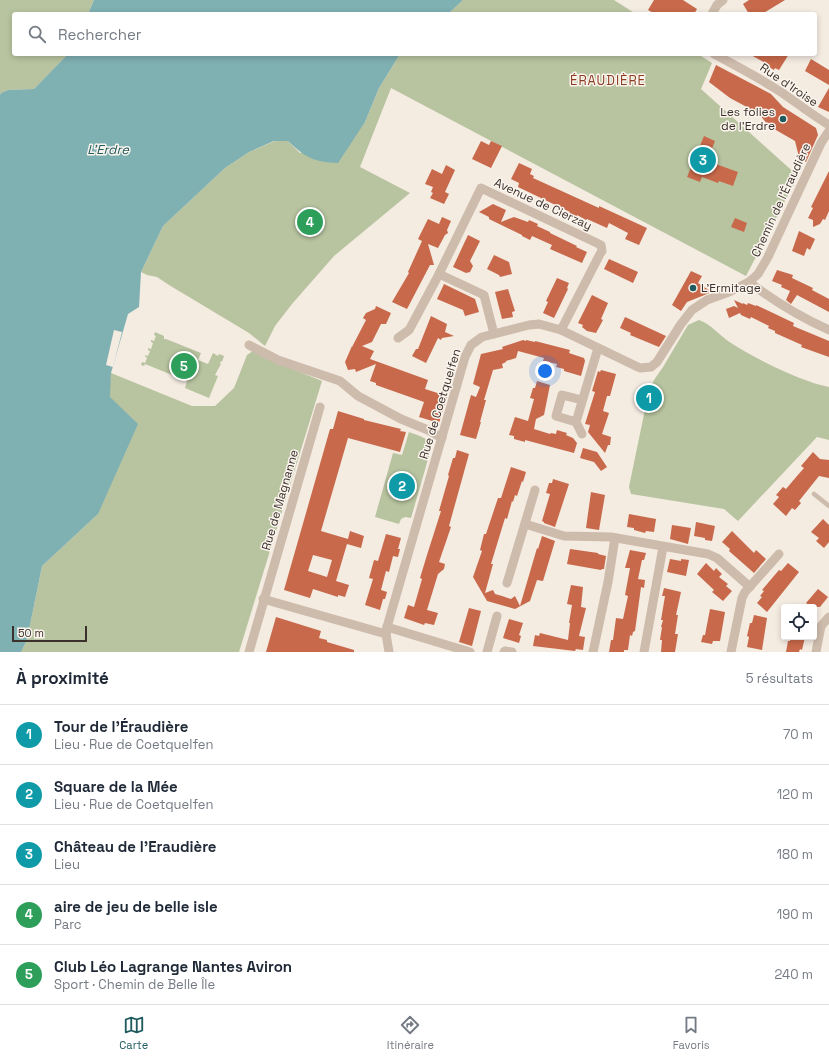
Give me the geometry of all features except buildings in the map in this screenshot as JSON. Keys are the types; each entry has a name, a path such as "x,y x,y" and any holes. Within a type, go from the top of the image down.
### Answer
{"street":[{"path":"713,12 717,5 723,0"},
{"name":"Rue d'Iroise","path":"718,56 736,65 781,93 829,126"},
{"name":"Chemin de l'Éraudière","path":"647,368 657,362 681,324 692,310 707,300 741,287 758,274 768,257 821,143 829,131"},
{"name":"Avenue de Cierzay","path":"398,338 409,330 440,274 481,188 601,246 602,251 561,330"},
{"path":"440,274 484,295 494,334"},
{"path":"748,282 790,311 829,330"},
{"name":"Rue de Coetquelfen","path":"389,652 386,631 465,356 471,345 478,340 494,334 534,324 543,324 561,330 635,366 647,368"},
{"path":"249,345 278,360 340,381 358,396 401,419 428,430 442,438"},
{"path":"582,434 576,422 598,348"},
{"path":"576,422 556,416 562,395 582,400"},
{"name":"Rue de Magnanne","path":"249,652 263,599 320,407"},
{"path":"507,583 535,490"},
{"path":"525,524 564,536 611,537 712,555 718,558 750,587"},
{"path":"593,652 608,582 615,538"},
{"path":"644,652 663,547"},
{"path":"731,652 742,598 745,592 779,554"},
{"path":"263,599 470,652"},
{"path":"486,652 497,616"},
{"path":"816,652 821,626 829,617"},
{"path":"504,652 512,652"}],"lane":[{"path":"814,494 829,506"}],"green space":[{"path":"0,0 94,0 89,12 12,12 12,56 66,56 34,89 8,90 0,95"},
{"path":"463,0 614,0 633,12 450,12"},
{"path":"399,56 701,56 712,63 701,89 798,176 746,276 391,88 360,167 410,193 334,256 275,326 265,346 249,333 157,277 141,272 163,226 225,168 249,152 275,141 288,141 300,153 365,122 379,88"},
{"path":"699,320 731,343 769,364 813,383 829,387 829,440 817,437 738,521 724,509 631,494 629,487 649,390 688,325"},
{"path":"155,332 164,336 164,339 201,353 198,360 208,364 213,353 218,356 219,354 224,356 215,375 218,376 209,398 185,388 187,381 145,364 144,366 141,365 142,362 145,363 147,358 145,355 148,356 150,351 148,348 151,349 153,343 151,340 154,341 156,336 154,335"},
{"path":"253,351 322,381 239,652 21,652 27,640 42,566 98,514 111,373 192,406 215,406 234,388 247,355"},
{"path":"409,432 427,440 431,449 411,518 405,517 401,519 399,524 375,517 393,453 402,455"}],"water":[{"path":"94,0 463,0 450,12 89,12"},
{"name":"L'Erdre","path":"66,56 399,56 379,88 365,122 338,163 323,162 311,158 288,141 274,141 249,152 225,168 163,226 141,272 139,307 128,314 111,373 110,397 138,424 98,514 42,566 27,640 21,652 0,652 0,95 8,90 34,89"}],"pier":[{"path":"114,330 122,332 113,367 106,365"}],"place":[{"name":"Les folies de l'Erdre","path":"783,119"},
{"name":"Château de l'Eraudière","path":"703,160"},
{"name":"aire de jeu de belle isle","path":"310,222"},
{"name":"L'Ermitage","path":"693,288"},
{"name":"Club Léo Lagrange Nantes Aviron","path":"184,366"},
{"name":"Tour de l'Éraudière","path":"649,398"},
{"name":"Square de la Mée","path":"402,486"}],"district":[{"name":"ÉRAUDIÈRE","path":"608,80"}]}
